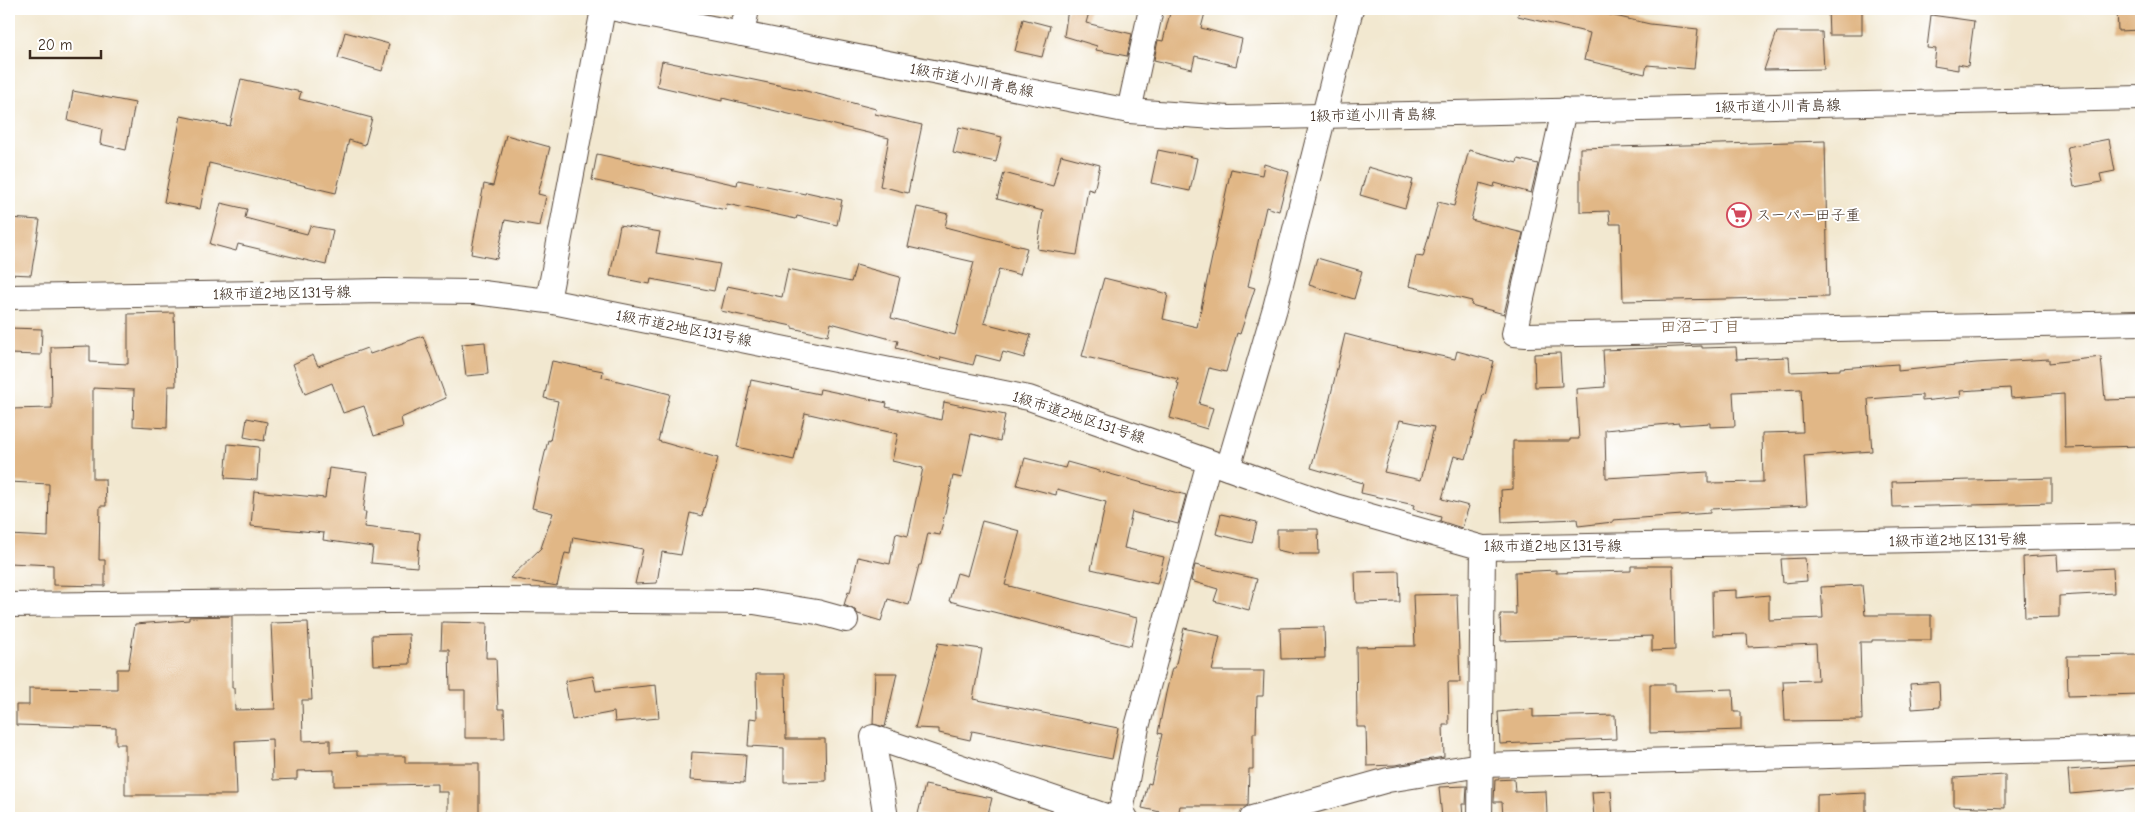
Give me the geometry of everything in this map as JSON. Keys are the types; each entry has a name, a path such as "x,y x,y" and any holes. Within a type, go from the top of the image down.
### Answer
{"street":[{"path":"548,300 603,9"},
{"name":"1級市道小川青島線","path":"616,9 1129,111 1229,118 2141,98"},
{"path":"742,34 747,9"},
{"path":"1129,111 1151,9"},
{"path":"886,818 872,737 1106,816 1123,818 1137,727 1219,465 1275,308 1351,9"},
{"path":"1564,110 1514,334 2141,323"},
{"name":"1級市道2地区131号線","path":"9,297 385,291 475,292 548,300 1029,398 1335,506 1483,548 2141,536"},
{"path":"1480,818 1483,548"},
{"path":"9,605 486,600 754,602 817,612 846,620"},
{"path":"1252,818 1388,780 1480,765 2141,748"}],"building":[{"path":"1068,9 1090,9 1086,23 1132,34 1127,56 1096,50 1097,46 1064,36"},
{"path":"1171,9 1206,9 1201,28 1242,39 1236,66 1195,56 1192,69 1154,60 1158,40 1163,41"},
{"path":"1519,9 1584,9 1650,24 1698,29 1694,69 1647,65 1645,74 1584,60 1590,33 1518,16"},
{"path":"1828,9 1862,9 1862,35 1829,35"},
{"path":"2117,9 2141,9 2141,30 2118,31"},
{"path":"1931,15 1974,21 1968,66 1958,64 1958,70 1934,66 1936,49 1927,48"},
{"path":"1023,19 1050,26 1042,57 1015,51"},
{"path":"345,32 389,44 382,71 338,58"},
{"path":"1777,32 1822,32 1824,69 1764,70"},
{"path":"662,61 802,90 876,109 875,114 922,125 908,193 880,186 889,138 722,98 722,101 657,86"},
{"path":"241,79 301,92 299,99 372,118 365,145 349,140 336,193 209,163 200,209 164,202 181,116 230,126"},
{"path":"73,91 135,103 126,150 100,144 102,129 68,121"},
{"path":"959,127 1002,137 996,162 953,153"},
{"path":"506,135 550,147 538,194 546,196 540,226 505,220 497,259 471,254 484,184 493,186"},
{"path":"2109,139 2115,171 2100,174 2102,182 2074,187 2067,147"},
{"path":"1825,141 1828,297 1623,301 1621,224 1610,224 1609,211 1580,212 1580,148"},
{"path":"1158,150 1197,158 1190,191 1151,183"},
{"path":"1469,150 1517,163 1518,159 1538,164 1531,193 1495,183 1494,187 1480,183 1471,220 1523,233 1504,314 1471,305 1472,301 1409,286 1416,256 1423,257 1438,202 1454,206"},
{"path":"597,154 737,185 738,180 842,200 837,225 797,216 796,219 727,204 726,210 592,180"},
{"path":"1061,155 1100,165 1094,191 1088,189 1077,255 1037,249 1043,211 997,199 1004,173 1053,186"},
{"path":"1264,164 1289,172 1279,211 1266,207 1248,286 1255,288 1240,334 1237,333 1226,372 1209,368 1199,404 1213,408 1207,429 1170,418 1179,384 1177,383 1178,379 1082,356 1104,278 1168,294 1163,319 1197,327 1231,169 1262,175"},
{"path":"1368,167 1413,180 1405,208 1360,195"},
{"path":"221,203 247,209 245,218 307,234 310,226 333,230 326,265 238,244 236,251 210,244"},
{"path":"917,207 948,214 945,227 1027,248 1020,275 999,269 984,323 1031,335 1024,358 1003,352 1000,361 976,355 973,365 941,357 940,360 896,348 898,341 831,323 828,336 792,328 792,326 721,311 727,286 782,297 788,269 851,282 856,265 900,277 891,318 955,335 974,262 908,247"},
{"path":"9,218 40,220 31,275 9,274"},
{"path":"620,225 660,232 656,253 720,264 714,291 651,279 650,284 610,276"},
{"path":"1317,258 1362,271 1354,299 1309,285"},
{"path":"174,313 176,386 168,386 167,428 133,426 134,390 93,388 93,479 105,479 106,506 100,506 99,560 105,560 105,586 53,585 53,565 9,563 9,535 48,537 49,484 9,482 9,409 52,408 51,347 90,346 90,362 128,364 128,314"},
{"path":"9,328 42,329 41,355 9,354"},
{"path":"1345,334 1391,346 1455,359 1457,351 1494,361 1466,459 1454,456 1442,499 1469,506 1462,528 1440,521 1441,517 1413,509 1414,505 1361,493 1363,483 1311,468","holes":["1400,420 1434,427 1421,480 1384,472"]},
{"path":"423,336 446,398 401,418 403,427 374,436 364,406 343,413 332,383 305,394 293,364 313,355 318,366 367,348 370,354"},
{"path":"485,342 488,374 466,376 462,344"},
{"path":"1702,346 1702,348 1736,347 1737,359 1789,357 1790,372 1840,370 1840,368 1898,364 1898,371 1976,363 2049,359 2049,363 2101,357 2105,400 2141,399 2141,446 2065,448 2064,394 2011,398 2010,388 1960,391 1961,397 1922,401 1922,395 1868,399 1872,451 1804,456 1807,505 1710,509 1710,513 1613,520 1613,522 1578,526 1577,519 1502,522 1501,490 1513,489 1513,441 1570,441 1570,439 1579,439 1576,389 1605,387 1603,350","holes":["1801,389 1803,432 1762,433 1763,482 1708,483 1708,472 1606,478 1605,430 1679,423 1679,425 1710,423 1710,427 1735,426 1733,392"]},
{"path":"1560,353 1562,386 1535,387 1534,354"},
{"path":"552,361 603,371 602,377 670,394 658,441 718,458 702,516 690,513 681,555 662,552 657,583 635,584 643,549 573,537 570,554 565,553 557,586 510,578 541,548 553,513 532,508 548,440 550,441 558,401 544,398"},
{"path":"751,380 819,394 820,389 887,403 886,407 941,420 944,402 1005,415 1000,441 971,434 962,478 953,476 940,535 928,533 909,605 888,599 881,621 858,614 855,610 844,605 848,592 850,593 858,557 890,564 896,533 908,536 923,468 892,461 898,434 805,413 794,460 737,447"},
{"path":"247,418 267,422 264,441 244,437"},
{"path":"228,444 259,447 257,480 225,478"},
{"path":"1025,458 1065,468 1067,462 1186,495 1178,524 1132,512 1124,548 1164,557 1157,584 1091,569 1106,502 1057,489 1056,495 1017,485"},
{"path":"329,468 368,473 363,512 366,512 364,527 420,533 417,567 371,563 373,547 323,540 324,533 251,526 254,491 325,498"},
{"path":"2052,478 2052,503 1893,507 1892,482"},
{"path":"1221,514 1257,522 1252,543 1216,534"},
{"path":"982,521 1020,531 1005,585 1137,618 1131,646 949,601 957,573 967,576"},
{"path":"1277,529 1318,529 1319,554 1295,554 1277,550"},
{"path":"2057,555 2058,571 2113,568 2114,593 2059,596 2059,617 2025,618 2023,557"},
{"path":"1805,558 1807,581 1783,583 1781,559"},
{"path":"1195,565 1257,579 1249,610 1214,601 1218,589 1191,581"},
{"path":"1631,566 1673,566 1675,650 1652,651 1652,636 1501,641 1500,614 1516,614 1515,572 1556,570 1556,573 1631,571"},
{"path":"1399,571 1400,602 1356,603 1355,572"},
{"path":"1862,585 1865,615 1931,615 1931,640 1872,640 1872,642 1860,642 1862,720 1785,721 1783,681 1818,680 1816,644 1748,647 1747,634 1713,635 1712,591 1736,590 1736,598 1769,595 1769,620 1823,618 1821,587"},
{"path":"1457,594 1460,682 1448,682 1449,725 1443,725 1444,757 1395,765 1367,766 1366,727 1357,727 1356,647 1415,646 1413,595"},
{"path":"232,616 232,688 234,688 235,710 275,709 271,623 308,622 312,700 302,700 303,741 330,740 330,752 357,751 357,756 405,756 405,763 479,763 479,818 448,818 448,792 438,792 438,784 334,786 334,770 297,771 297,779 273,780 272,739 235,741 237,795 125,795 125,744 116,744 116,728 16,725 16,705 29,705 29,688 117,689 117,669 128,669 135,624 189,620 189,617"},
{"path":"442,622 487,623 486,658 496,658 498,709 504,709 505,738 465,738 465,690 450,690 449,650 441,650"},
{"path":"1324,627 1325,658 1281,659 1280,628"},
{"path":"1184,628 1220,636 1212,671 1264,671 1263,696 1257,696 1256,733 1253,733 1253,769 1249,769 1248,805 1246,806 1180,806 1178,816 1142,808 1148,783 1151,784 1162,734 1158,733 1166,693 1172,668 1175,668"},
{"path":"409,634 410,664 373,665 372,635"},
{"path":"938,643 982,649 973,699 1118,728 1112,759 972,731 970,740 939,733 939,729 915,728"},
{"path":"2141,655 2141,694 2068,696 2067,656"},
{"path":"875,673 897,673 885,727 873,724"},
{"path":"756,674 785,674 786,739 825,739 826,781 784,782 784,748 748,746 750,718 757,719"},
{"path":"593,676 596,691 656,685 659,718 615,722 614,712 572,720 565,681"},
{"path":"1939,682 1940,707 1912,709 1910,684"},
{"path":"1650,684 1675,684 1675,691 1733,689 1734,712 1741,712 1741,730 1650,733"},
{"path":"1533,709 1533,717 1615,715 1616,739 1500,744 1498,712"},
{"path":"692,752 746,755 744,783 690,780"},
{"path":"2141,765 2141,788 2070,794 2068,770"},
{"path":"2005,775 2005,808 1954,806 1954,778"},
{"path":"1514,779 1515,792 1546,791 1547,814 1503,817 1502,802 1494,802 1495,780"},
{"path":"925,785 992,798 987,818 938,818 918,814"},
{"path":"1467,786 1466,804 1462,804 1463,818 1442,818 1439,787"},
{"path":"1611,791 1613,818 1594,818 1592,792"},
{"path":"1866,793 1866,818 1817,818 1817,795"}],"place":[{"name":"スーパー田子重","path":"1739,215"}],"district":[{"name":"田沼二丁目","path":"1700,326"}]}
